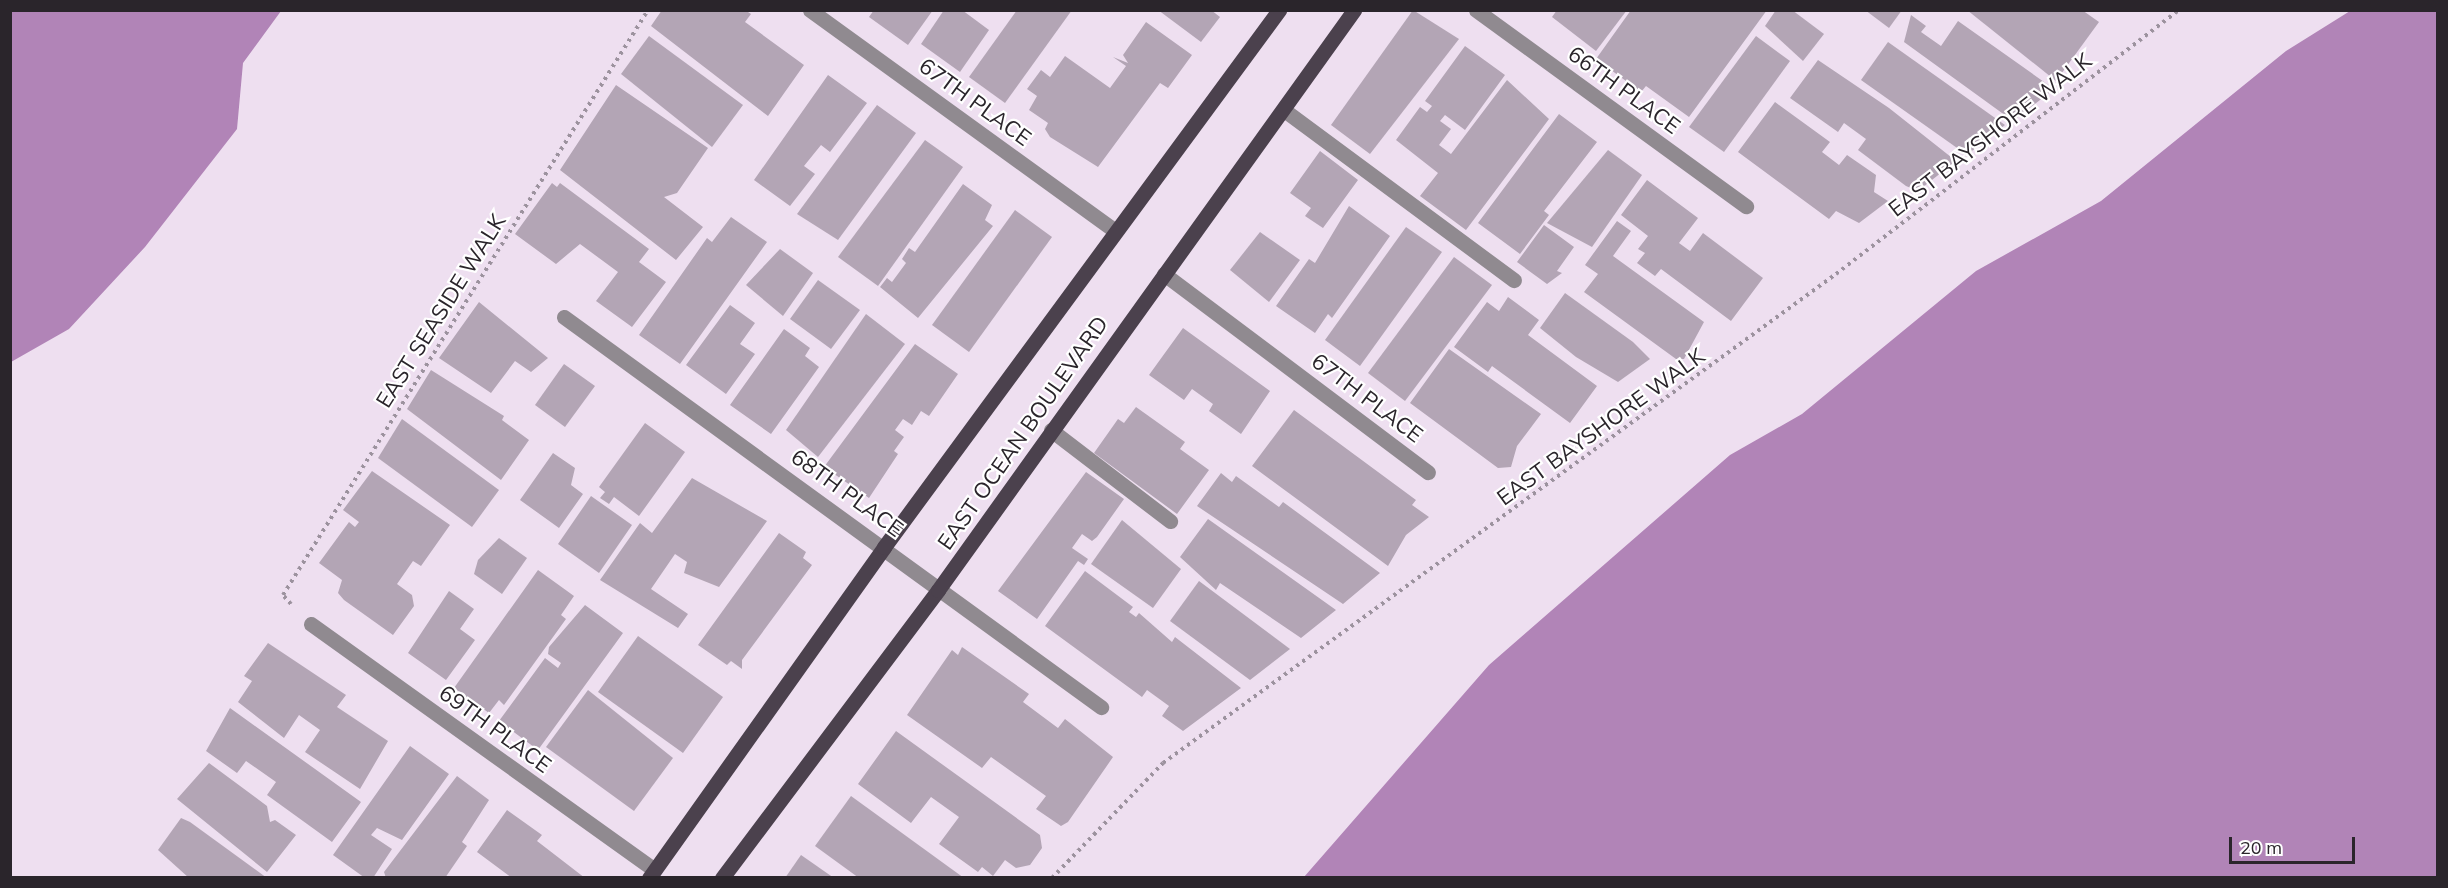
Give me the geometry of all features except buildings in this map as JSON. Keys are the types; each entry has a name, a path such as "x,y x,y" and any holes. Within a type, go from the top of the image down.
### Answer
{"main road":[{"name":"EAST OCEAN BOULEVARD","path":"651,874 1114,230 1279,10"},
{"name":"EAST OCEAN BOULEVARD","path":"722,878 938,590 1354,10"}],"street":[{"name":"67TH PLACE","path":"810,10 1114,230"},
{"name":"66TH PLACE","path":"1476,10 1746,206"},
{"path":"1284,110 1514,280"},
{"name":"67TH PLACE","path":"1164,274 1428,472"},
{"name":"68TH PLACE","path":"564,317 884,547 938,590 1101,707"},
{"path":"1051,430 1170,521"},
{"name":"69TH PLACE","path":"311,624 651,874"}],"path":[{"name":"EAST SEASIDE WALK","path":"311,624 283,595 648,10"},
{"name":"EAST BAYSHORE WALK","path":"1052,878 1162,764 1817,288 2179,10"}],"shaded area":[{"path":"11,10 281,11 243,63 237,129 145,247 69,329 11,362"},
{"path":"2350,11 2437,11 2437,877 1304,877 1489,665 1730,455 1802,414 1976,271 2101,201 2286,51"}]}
